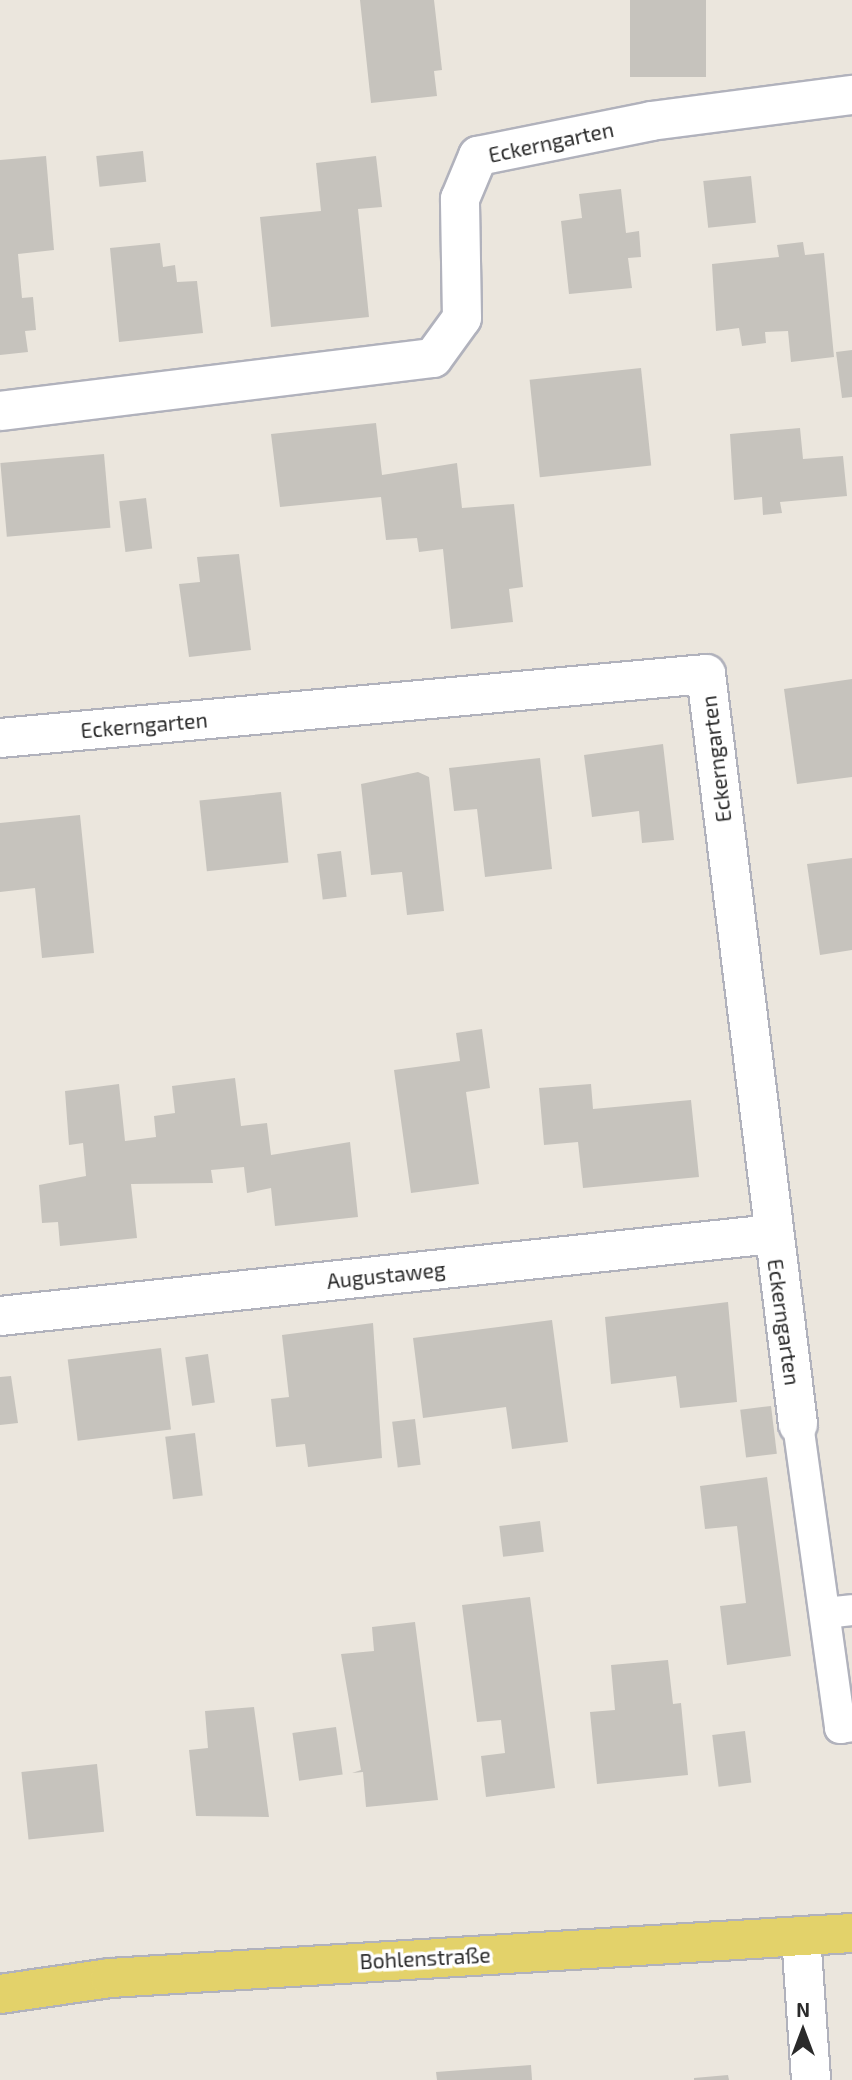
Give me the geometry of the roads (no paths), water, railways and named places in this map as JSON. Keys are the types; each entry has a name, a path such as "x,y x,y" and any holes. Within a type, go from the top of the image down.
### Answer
{"main road":[{"name":"Bohlenstraße","path":"0,1994 110,1978 852,1933"}],"street":[{"name":"Eckerngarten","path":"0,411 433,358 462,318 460,199 478,156 651,121 852,95"},
{"name":"Eckerngarten","path":"0,738 706,674 772,1234 798,1424"},
{"name":"Augustaweg","path":"0,1316 772,1234"},
{"path":"801,1936 811,2080"}],"lane":[{"path":"798,1424 838,1611 840,1728 852,1726"}]}
